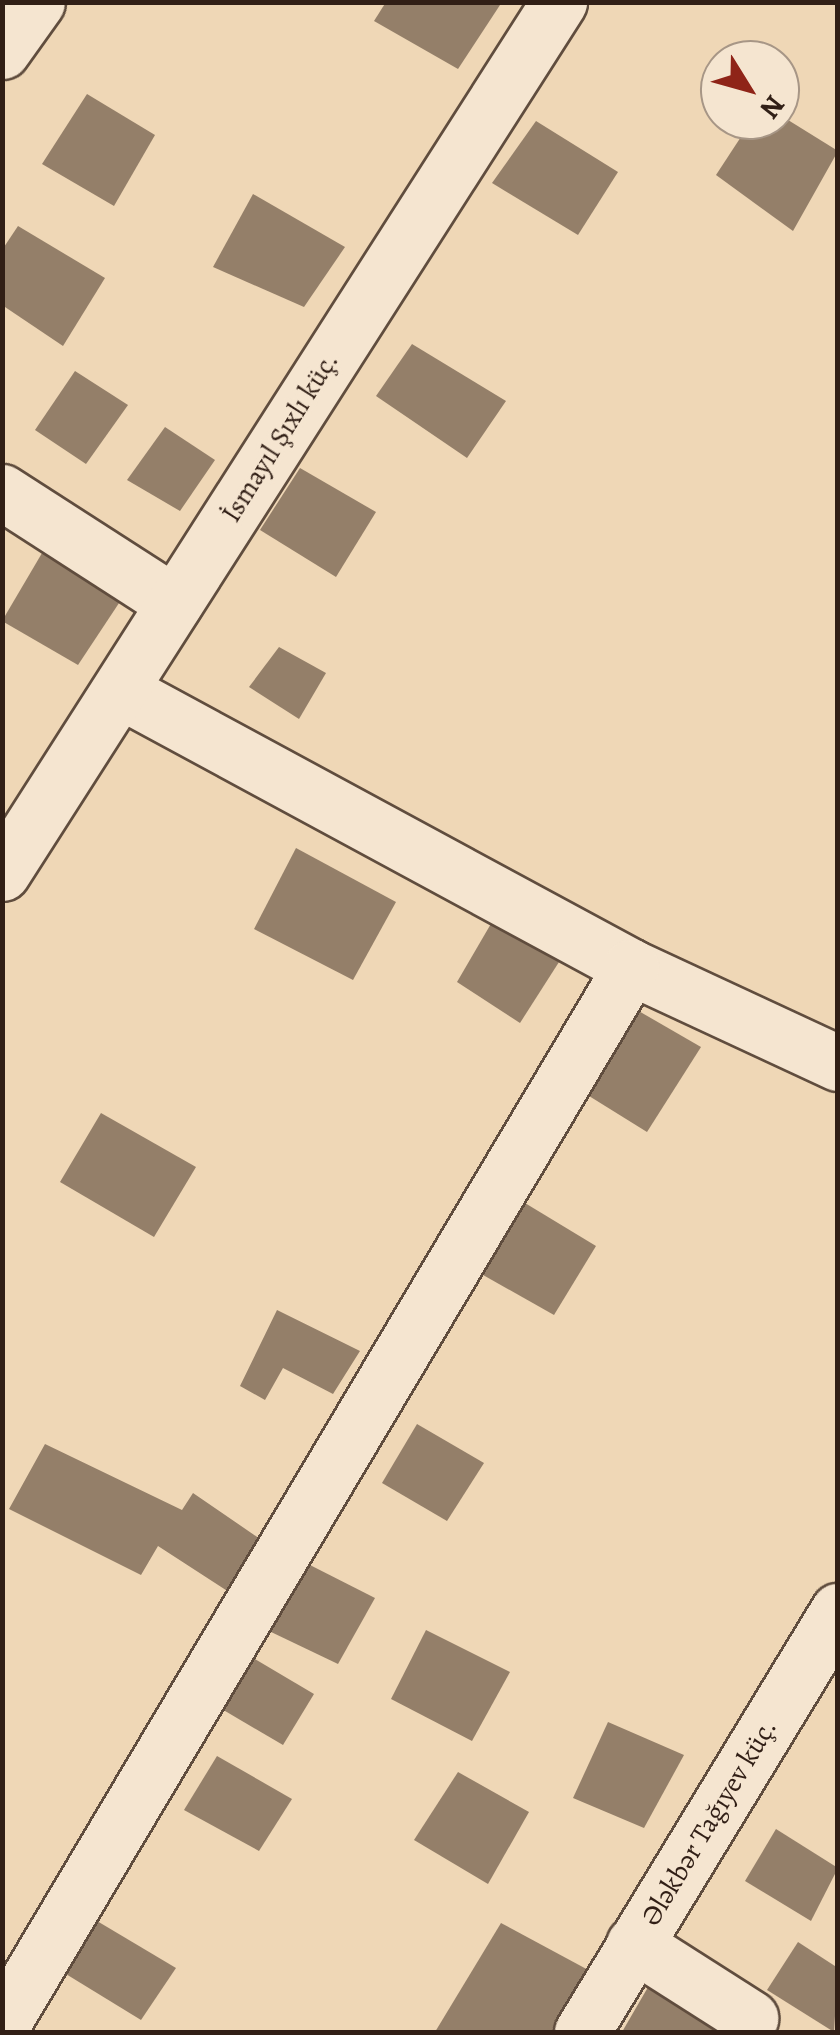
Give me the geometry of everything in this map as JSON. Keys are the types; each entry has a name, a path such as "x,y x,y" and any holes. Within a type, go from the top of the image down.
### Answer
{"street":[{"path":"2,51 36,2"},
{"name":"İsmayıl Şıxlı küç.","path":"2,873 121,691 541,9"},
{"path":"2,492 174,603"},
{"path":"121,691 631,967 838,1063"},
{"path":"2,2024 631,967"},
{"name":"Ələkbər Tağıyev küç.","path":"582,2032 838,1612"},
{"path":"634,1944 750,2018"}],"building":[{"path":"386,2 502,2 458,69 374,21"},
{"path":"87,94 155,135 114,206 42,164"},
{"path":"536,121 618,172 578,235 492,183"},
{"path":"800,127 838,151 793,231 716,175 739,140 800,140"},
{"path":"253,194 345,247 304,307 213,267"},
{"path":"18,226 105,278 63,346 2,305 2,250"},
{"path":"412,344 506,401 467,458 376,396"},
{"path":"75,371 128,405 86,464 35,430"},
{"path":"165,427 215,460 180,511 127,480"},
{"path":"300,468 376,512 336,577 260,530"},
{"path":"45,548 125,594 78,665 2,621"},
{"path":"279,647 326,673 299,719 249,687"},
{"path":"296,848 396,902 353,980 254,929"},
{"path":"492,922 559,962 520,1023 457,982"},
{"path":"630,1006 701,1047 647,1132 581,1091"},
{"path":"101,1113 196,1167 154,1237 60,1182"},
{"path":"520,1200 596,1246 554,1315 476,1271"},
{"path":"277,1310 360,1351 333,1394 283,1368 265,1400 240,1386"},
{"path":"417,1424 484,1463 447,1521 382,1483"},
{"path":"45,1444 182,1510 193,1493 263,1541 232,1594 158,1546 141,1575 9,1509"},
{"path":"306,1563 375,1598 338,1664 269,1631"},
{"path":"426,1630 510,1672 472,1741 391,1699"},
{"path":"253,1658 314,1694 283,1745 220,1708"},
{"path":"608,1722 684,1755 644,1828 573,1798"},
{"path":"217,1756 292,1799 259,1851 184,1810"},
{"path":"458,1772 529,1812 488,1884 414,1840"},
{"path":"776,1829 838,1868 811,1921 745,1881"},
{"path":"92,1918 176,1968 141,2020 61,1971"},
{"path":"501,1923 592,1972 556,2032 435,2032"},
{"path":"798,1942 838,1968 834,2032 767,1990"},
{"path":"651,1982 723,2027 720,2032 622,2032"}]}
